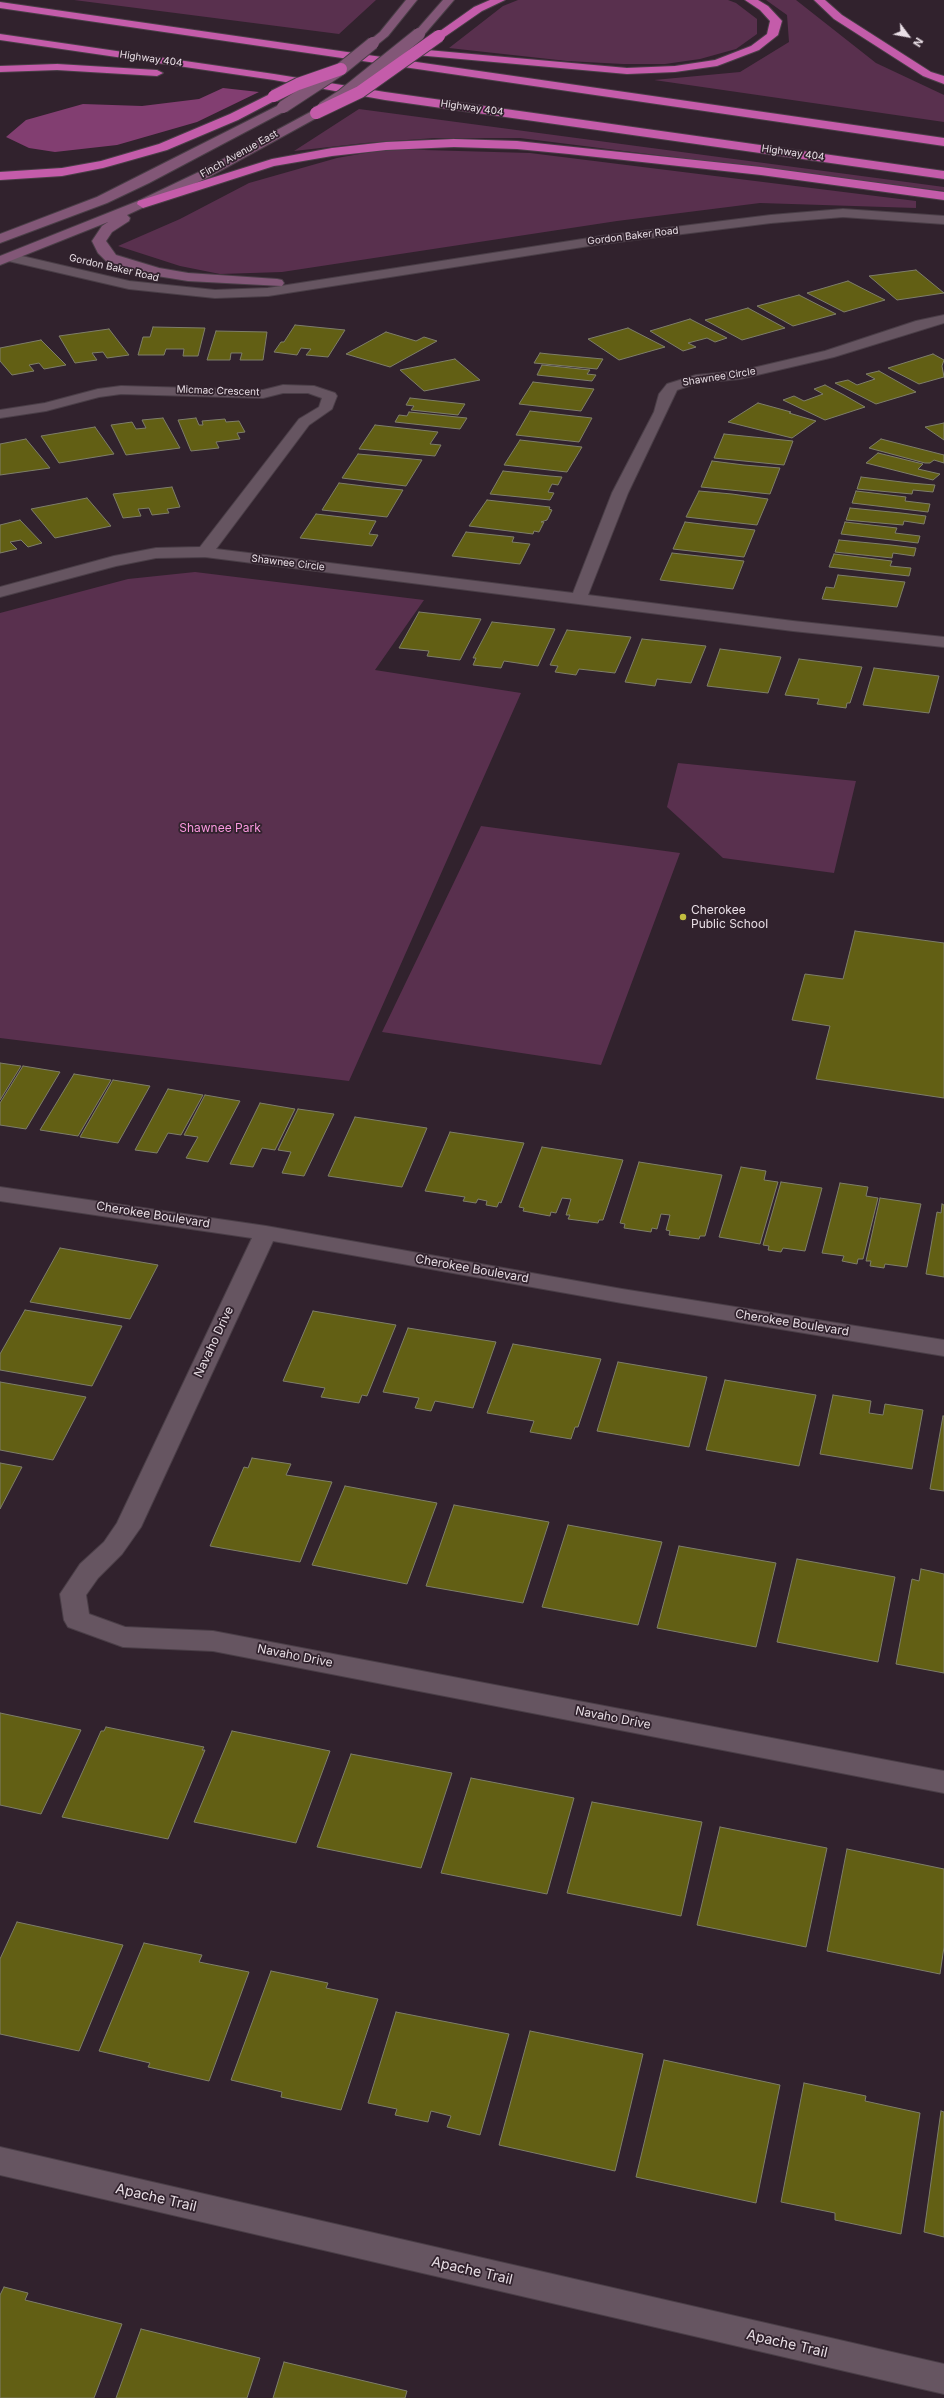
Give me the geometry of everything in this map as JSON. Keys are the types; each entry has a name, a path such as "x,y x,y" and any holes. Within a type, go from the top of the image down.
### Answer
{"highway":[{"path":"316,113 360,92 478,9 500,0"},
{"path":"200,35 477,56 627,71 675,69 717,62 755,48 772,35 776,21 764,8 750,0"},
{"path":"819,0 845,21 927,74 944,80"},
{"path":"0,6 944,142"},
{"name":"Highway 404","path":"0,37 266,76 385,96 944,175"},
{"path":"0,69 57,67 170,75"},
{"path":"0,176 62,172 103,164 156,149 201,132 298,84 341,70"},
{"path":"193,77 385,96"},
{"path":"143,204 272,163 370,148 454,143 517,145 569,150 761,171 944,196"}],"main road":[{"name":"Finch Avenue East","path":"0,239 95,203 145,180 283,107 341,70 384,34 412,0"},
{"name":"Finch Avenue East","path":"3,257 32,248 143,204 204,174 316,113 342,95 419,34 449,0"},
{"path":"143,204 107,229 99,241 103,250 111,258 158,272 188,277 277,284"}],"street":[{"name":"Gordon Baker Road","path":"3,257 129,285 215,294 268,292 595,241 771,219 843,213 944,220"},
{"name":"Gordon Baker Road","path":"0,239 146,278 214,285 325,283"},
{"name":"Shawnee Circle","path":"579,598 620,493 661,412 666,394 672,387 696,379 734,376 829,354 921,324 944,319"},
{"name":"Micmac Crescent","path":"0,414 46,407 98,393 121,390 263,394 283,389 309,388 330,396 325,409 304,422 205,552"},
{"name":"Shawnee Circle","path":"0,592 121,560 156,553 205,552 400,578 579,598 793,626 944,642"},
{"name":"Cherokee Boulevard","path":"0,1194 266,1233 622,1296 944,1348"},
{"name":"Navaho Drive","path":"266,1233 128,1527 113,1548 89,1571 74,1594 77,1620 123,1637 213,1641 944,1782"},
{"name":"Apache Trail","path":"0,2161 944,2379"}],"green space":[{"path":"74,0 376,0 339,34"},
{"path":"518,0 728,0 736,3 757,19 757,34 736,49 700,59 665,64 623,64 567,61 449,48 503,6"},
{"path":"766,0 796,0 876,63 944,95 944,122 654,80 740,72 789,42 787,15"},
{"path":"359,109 944,187 944,191 520,138 435,138 365,143 294,151"},
{"path":"388,149 530,153 916,201 916,208 760,203 617,221 282,272 220,274 180,266 118,246 180,219 249,183 337,158"},
{"name":"Shawnee Park","path":"195,572 424,600 375,670 521,693 349,1081 0,1038 0,613 128,579"},
{"path":"678,763 856,781 834,873 723,858 667,807"},
{"path":"481,826 680,853 601,1065 382,1032"}],"shaded area":[{"path":"223,88 259,92 197,122 117,145 55,152 29,148 6,137 26,120 83,104 142,106 199,99"}],"building":[{"path":"916,270 944,293 897,300 869,276"},
{"path":"848,281 885,300 844,312 807,293"},
{"path":"799,295 836,314 793,326 757,306"},
{"path":"748,308 785,328 742,340 705,320"},
{"path":"690,319 727,338 715,342 707,338 688,343 696,347 683,351 650,331"},
{"path":"295,325 345,330 328,357 306,355 311,349 301,348 297,355 274,352 281,342 284,342"},
{"path":"153,327 205,328 198,356 183,356 184,349 166,349 164,355 138,355 143,337 150,337"},
{"path":"628,328 665,347 619,360 588,339"},
{"path":"109,329 129,355 107,358 103,352 92,353 97,360 75,363 59,336"},
{"path":"216,331 267,332 263,360 240,360 242,353 231,353 230,360 207,360"},
{"path":"386,332 416,341 424,337 437,341 390,367 346,354"},
{"path":"41,340 66,365 44,369 39,363 29,365 34,371 12,375 0,361 0,348"},
{"path":"540,353 603,359 597,369 534,363"},
{"path":"933,354 944,360 942,366 944,377 919,384 888,368"},
{"path":"455,359 480,380 424,391 400,370"},
{"path":"542,365 590,370 587,374 596,375 592,381 537,375"},
{"path":"879,371 916,392 876,404 835,383 848,380 857,385 875,379 866,374"},
{"path":"533,382 594,389 581,411 519,404"},
{"path":"825,385 865,407 825,420 783,400 794,396 804,401 823,394 814,389"},
{"path":"410,398 465,404 458,415 411,410 414,406 406,405"},
{"path":"758,403 816,421 792,438 728,422"},
{"path":"530,411 592,418 579,442 516,435"},
{"path":"409,412 467,418 460,429 395,422 399,415 407,416"},
{"path":"163,418 180,448 126,455 111,425 132,422 136,429 146,428 142,420"},
{"path":"196,418 199,425 203,425 202,421 225,419 226,422 239,421 245,432 237,433 240,439 216,442 219,448 191,451 178,420"},
{"path":"944,423 944,440 925,427"},
{"path":"375,425 438,432 430,444 441,445 435,456 359,449"},
{"path":"95,427 114,454 59,463 41,436"},
{"path":"724,434 793,441 784,465 714,458"},
{"path":"26,439 50,468 0,475 0,444"},
{"path":"881,439 944,455 944,463 934,460 930,463 925,463 869,448"},
{"path":"520,440 582,447 567,472 504,465"},
{"path":"878,453 923,464 918,469 940,474 933,480 866,463"},
{"path":"358,454 422,460 406,486 342,478"},
{"path":"712,461 780,468 770,494 701,487"},
{"path":"503,471 562,477 558,485 552,484 548,492 554,493 550,500 490,494"},
{"path":"861,477 935,485 933,492 913,490 912,494 857,489"},
{"path":"339,483 403,490 387,517 322,510"},
{"path":"172,487 180,507 167,509 169,513 152,515 149,508 138,509 141,516 123,518 113,494"},
{"path":"699,491 768,499 757,525 686,517"},
{"path":"856,491 906,497 905,501 930,504 928,512 852,503"},
{"path":"87,498 111,526 55,538 31,509"},
{"path":"487,500 550,507 549,509 552,510 547,520 541,522 544,522 539,532 534,531 533,534 469,526"},
{"path":"850,508 926,516 924,524 904,521 903,525 846,520"},
{"path":"316,514 376,521 369,534 378,535 372,546 300,538"},
{"path":"20,520 42,543 28,547 21,540 10,542 17,549 0,553 0,525"},
{"path":"685,522 755,530 744,557 673,549"},
{"path":"845,522 897,528 895,533 920,536 918,543 841,534"},
{"path":"466,532 514,537 512,542 530,544 520,564 452,556"},
{"path":"839,540 916,548 914,556 893,553 892,558 835,552"},
{"path":"672,553 744,561 733,589 660,580"},
{"path":"834,554 892,561 890,566 911,568 909,576 829,567"},
{"path":"838,575 905,582 897,607 822,599 826,587 834,588"},
{"path":"419,612 481,619 460,660 427,656 429,651 399,648"},
{"path":"492,622 555,629 538,666 504,661 501,668 473,665 476,658 473,658"},
{"path":"567,630 631,637 615,673 579,669 576,675 555,672 558,666 550,665"},
{"path":"642,639 706,646 691,683 657,679 655,686 625,682"},
{"path":"720,649 781,657 768,693 707,686"},
{"path":"799,659 862,667 850,703 847,703 846,708 817,704 819,699 785,695"},
{"path":"874,668 939,676 929,713 863,705"},
{"path":"855,931 944,943 944,1098 816,1079 830,1026 792,1020 805,974 843,979"},
{"path":"0,1063 21,1066 0,1100"},
{"path":"23,1066 60,1072 26,1129 0,1125 0,1103"},
{"path":"74,1074 111,1080 78,1136 40,1130"},
{"path":"113,1080 150,1086 118,1143 80,1137"},
{"path":"168,1089 203,1095 181,1135 168,1133 157,1153 135,1150"},
{"path":"205,1095 240,1101 208,1162 186,1158 198,1137 184,1135"},
{"path":"260,1103 295,1109 275,1150 262,1148 253,1167 230,1164"},
{"path":"298,1109 334,1114 304,1176 282,1173 291,1152 278,1150"},
{"path":"355,1117 427,1128 402,1187 328,1176"},
{"path":"450,1132 524,1143 501,1203 499,1202 497,1207 486,1205 487,1201 478,1199 476,1203 463,1201 465,1197 425,1191"},
{"path":"542,1147 623,1160 603,1220 599,1220 598,1223 568,1219 570,1215 566,1215 571,1199 562,1198 556,1213 551,1212 550,1216 523,1211 524,1208 519,1207"},
{"path":"639,1162 722,1175 705,1236 700,1236 699,1239 669,1235 670,1231 666,1230 670,1215 661,1214 657,1229 652,1228 651,1232 624,1228 625,1224 620,1223"},
{"path":"741,1167 766,1171 764,1180 778,1182 760,1244 719,1237"},
{"path":"781,1182 822,1188 805,1251 783,1248 781,1252 768,1250 769,1246 763,1245"},
{"path":"840,1183 868,1187 866,1196 878,1198 863,1259 858,1259 857,1264 842,1261 844,1256 822,1253"},
{"path":"880,1198 921,1204 907,1267 885,1264 884,1268 870,1266 871,1261 866,1261"},
{"path":"942,1204 944,1205 944,1277 926,1274 937,1212 941,1213"},
{"path":"60,1248 158,1265 130,1319 30,1302"},
{"path":"25,1310 122,1326 92,1386 0,1370 0,1354"},
{"path":"313,1311 396,1325 367,1396 362,1395 359,1403 321,1397 325,1388 283,1381"},
{"path":"408,1328 496,1342 473,1408 435,1401 431,1411 415,1408 419,1398 383,1392"},
{"path":"513,1344 601,1359 578,1427 575,1427 571,1439 530,1432 534,1421 487,1413"},
{"path":"618,1362 707,1377 689,1447 597,1431"},
{"path":"725,1380 816,1395 799,1466 706,1450"},
{"path":"0,1382 86,1397 53,1460 0,1450"},
{"path":"833,1395 871,1401 869,1413 883,1415 885,1404 923,1410 912,1469 820,1454"},
{"path":"944,1416 944,1491 930,1489"},
{"path":"252,1458 291,1464 286,1475 332,1482 300,1562 210,1546 244,1467 248,1468"},
{"path":"0,1463 22,1467 0,1509"},
{"path":"345,1486 437,1503 407,1584 312,1565"},
{"path":"454,1505 549,1522 523,1603 426,1586"},
{"path":"568,1525 662,1542 638,1625 542,1607"},
{"path":"679,1546 776,1563 756,1647 657,1628"},
{"path":"797,1559 895,1577 878,1662 777,1642"},
{"path":"921,1569 944,1574 944,1673 896,1664 912,1579 919,1581"},
{"path":"0,1713 81,1730 41,1814 0,1805"},
{"path":"106,1727 204,1747 202,1750 205,1750 168,1839 62,1817 101,1731 104,1731"},
{"path":"232,1731 330,1751 296,1843 194,1822"},
{"path":"351,1754 452,1773 421,1868 317,1847"},
{"path":"471,1778 574,1798 547,1894 441,1873"},
{"path":"592,1802 702,1822 681,1916 567,1893"},
{"path":"720,1827 827,1848 806,1947 697,1925"},
{"path":"847,1849 944,1869 944,1947 940,1974 827,1951"},
{"path":"17,1922 123,1945 79,2051 0,2034 0,1959"},
{"path":"144,1943 202,1955 199,1962 249,1972 209,2081 148,2067 150,2063 99,2051"},
{"path":"271,1971 328,1983 326,1988 378,1999 341,2110 281,2097 282,2092 231,2080"},
{"path":"396,2012 509,2034 480,2135 447,2127 451,2116 431,2111 428,2122 395,2115 397,2109 368,2103"},
{"path":"530,2031 643,2054 615,2171 499,2145"},
{"path":"664,2060 780,2085 756,2203 636,2177"},
{"path":"804,2083 866,2096 865,2101 920,2113 901,2234 835,2220 835,2213 781,2202"},
{"path":"941,2111 944,2112 944,2237 924,2232"},
{"path":"4,2287 28,2293 25,2300 122,2324 94,2398 0,2398 0,2295"},
{"path":"141,2329 260,2358 247,2398 116,2398"},
{"path":"284,2362 407,2391 405,2398 273,2398"}],"place":[{"name":"Cherokee Public School","path":"683,917"}]}
